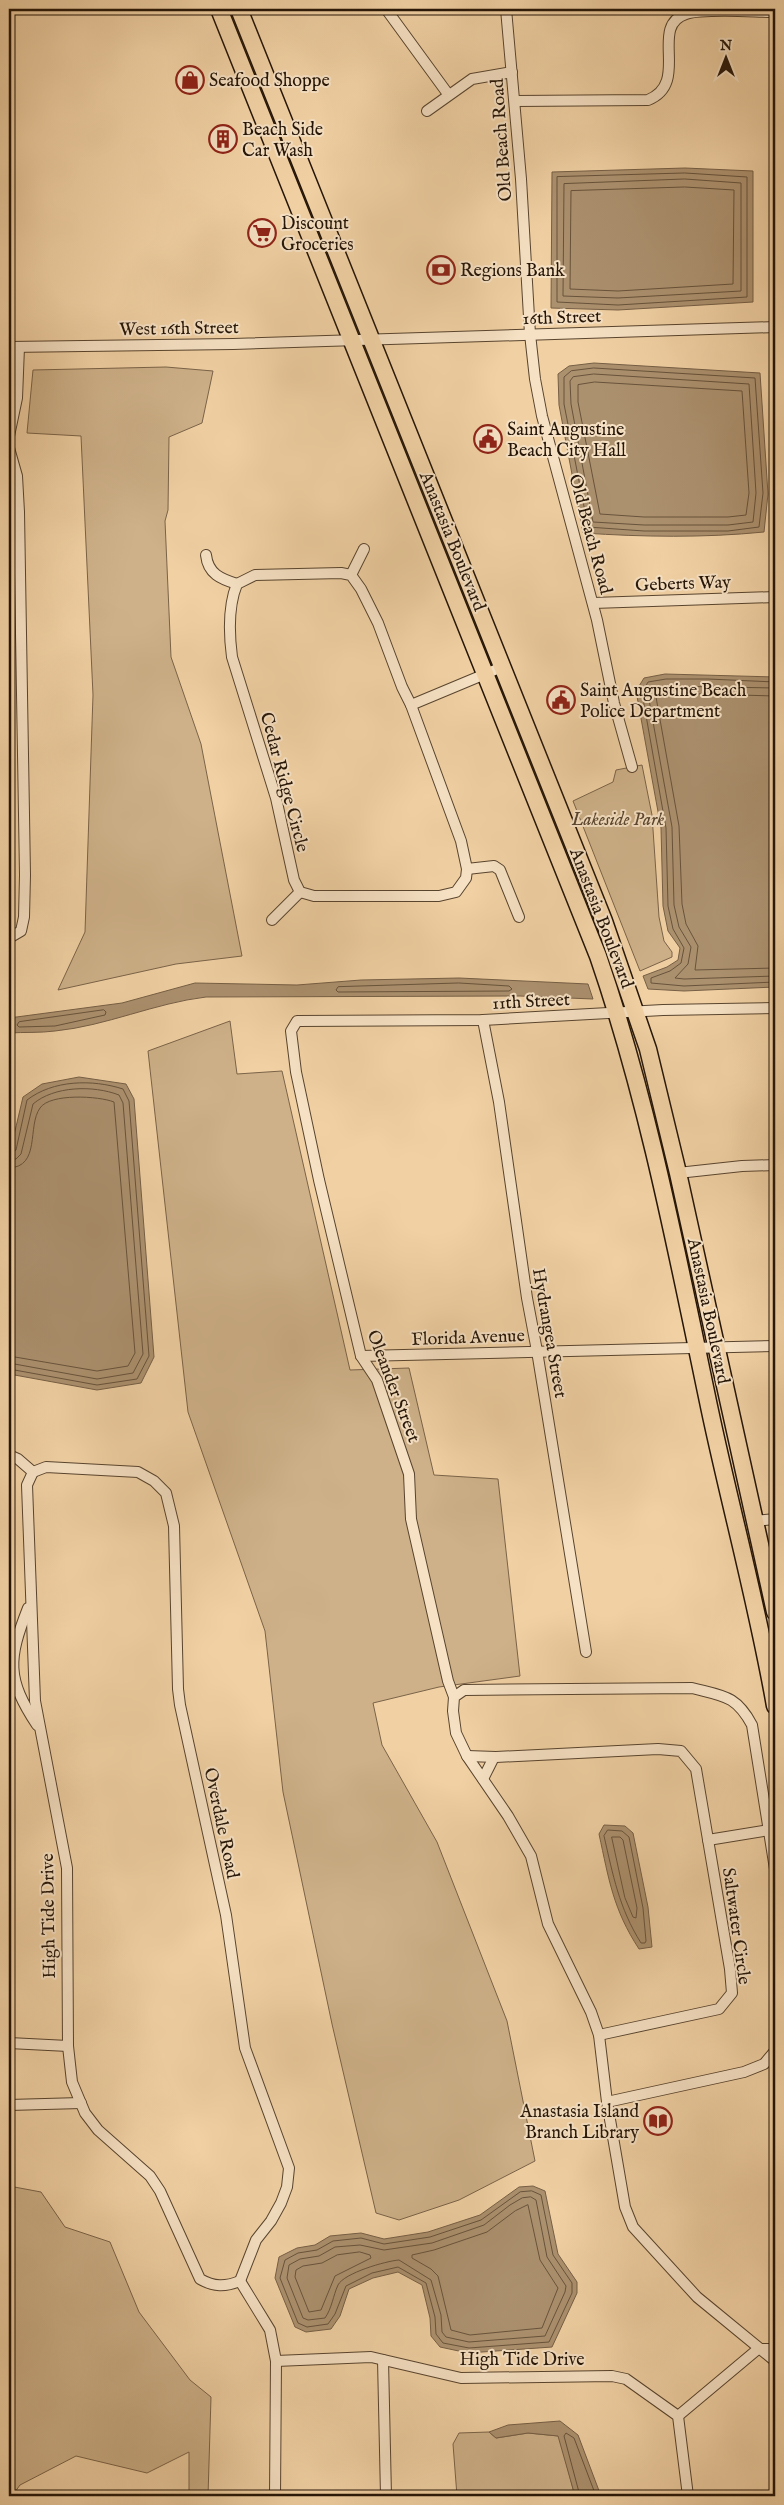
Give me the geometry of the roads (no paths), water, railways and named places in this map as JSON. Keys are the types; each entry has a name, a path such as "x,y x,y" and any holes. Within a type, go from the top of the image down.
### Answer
{"main road":[{"name":"Anastasia Boulevard","path":"219,9 598,956 617,1013 658,1176 697,1347 765,1652 775,1706"},
{"name":"Anastasia Boulevard","path":"239,9 604,921 636,1012 648,1049 678,1173 775,1612"}],"street":[{"path":"386,9 448,94"},
{"name":"Old Beach Road","path":"506,9 515,100 530,334 542,416 592,602 614,703 632,767"},
{"path":"515,100 648,100 657,96 667,84 669,33 672,25 678,18 692,12 775,12"},
{"path":"427,111 448,94 472,79 512,72"},
{"name":"16th Street","path":"351,340 775,326"},
{"name":"West 16th Street","path":"14,347 351,340"},
{"path":"9,436 16,398 14,347"},
{"path":"9,448 18,476 25,875 24,917 21,931 9,938"},
{"path":"350,575 364,549"},
{"path":"206,555 207,563 212,572 237,584 255,575 340,573 350,575 361,589 378,623 402,687 411,705 461,841 467,869 466,878 456,892 440,896 314,896 300,892 272,920"},
{"name":"Cedar Ridge Circle","path":"237,584 232,602 229,638 232,656 276,798 294,880 300,892"},
{"name":"Geberts Way","path":"592,602 775,597"},
{"path":"411,705 502,667"},
{"path":"467,869 494,866 500,870 519,917"},
{"name":"11th Street","path":"293,1028 297,1021 483,1020 636,1012 775,1008"},
{"name":"Hydrangea Street","path":"483,1020 499,1102 527,1298 586,1652"},
{"name":"Oleander Street","path":"293,1028 292,1048 296,1072 312,1136 319,1180 361,1356 377,1380 409,1474 411,1519 448,1681 454,1697"},
{"path":"678,1173 742,1166 775,1166"},
{"name":"Florida Avenue","path":"361,1356 775,1346"},
{"path":"9,1455 18,1459 33,1472"},
{"name":"Overdale Road","path":"33,1472 46,1467 138,1472 154,1480 166,1494 171,1508 174,1526 180,1705 226,1915 245,2048 289,2168 287,2187 281,2203 272,2221 256,2240 240,2281"},
{"name":"High Tide Drive","path":"33,1472 27,1485 35,1701 67,1868 68,2046 72,2082 85,2113 98,2130 150,2176 160,2191 200,2279 210,2285 226,2286 240,2281"},
{"path":"755,1521 775,1519"},
{"path":"30,1602 15,1643 13,1671 22,1699 41,1730"},
{"path":"775,1870 752,1725 742,1708 724,1696 692,1688 464,1690 454,1697 453,1711 456,1732 467,1756 508,1816 531,1856 548,1924 591,2012 599,2035 607,2102 624,2207 633,2227 697,2297 758,2349 775,2361"},
{"name":"Saltwater Circle","path":"467,1756 494,1757 658,1749 681,1751 696,1769 730,1969 732,1993 719,2009 599,2035"},
{"path":"483,1779 494,1757"},
{"path":"708,1840 769,1830"},
{"path":"9,2043 68,2046"},
{"path":"607,2102 744,2072 764,2064 775,2051"},
{"path":"9,2105 81,2103"},
{"path":"240,2281 270,2330 276,2361 275,2496"},
{"path":"688,2496 678,2416 758,2349 775,2349"},
{"name":"High Tide Drive","path":"276,2361 371,2357 461,2378 612,2376 626,2379 678,2416"},
{"path":"383,2360 386,2496"}],"water":[{"path":"685,168 753,171 753,302 618,310 551,308 552,172"},
{"path":"594,363 760,373 768,494 764,532 674,536 583,533 559,405 558,374 569,366"},
{"path":"665,674 775,677 775,987 684,991 648,989 643,976 667,967 678,960 680,948 668,931 663,906 661,828 636,691 644,678"},
{"path":"459,978 588,984 593,999 520,996 206,997 168,1004 112,1020 74,1028 49,1032 9,1033 9,1018 122,1003 195,983 297,985 361,980"},
{"path":"79,1077 126,1084 134,1099 154,1357 141,1383 97,1390 9,1374 9,1151 23,1097 42,1084"},
{"path":"604,1825 625,1826 633,1833 648,1907 652,1947 639,1949 623,1921 609,1880 599,1834"},
{"path":"533,2186 545,2191 558,2254 577,2282 577,2293 552,2347 468,2353 440,2347 431,2336 430,2318 422,2285 398,2272 373,2278 349,2289 340,2316 331,2329 306,2332 295,2327 275,2278 279,2257 297,2248 315,2245 330,2236 361,2233 384,2239 428,2232 480,2215 519,2187"},
{"path":"560,2421 578,2435 601,2496 575,2496 558,2436 528,2433 496,2438 489,2432 508,2425"}],"place":[{"name":"Seafood Shoppe","path":"190,80"},
{"name":"Beach Side Car Wash","path":"223,139"},
{"name":"Discount Groceries","path":"262,233"},
{"name":"Regions Bank","path":"441,270"},
{"name":"Saint Augustine Beach City Hall","path":"488,439"},
{"name":"Saint Augustine Beach Police Department","path":"561,700"},
{"name":"Anastasia Island Branch Library","path":"658,2121"}],"park label":[{"name":"Lakeside Park","path":"618,819"}]}
